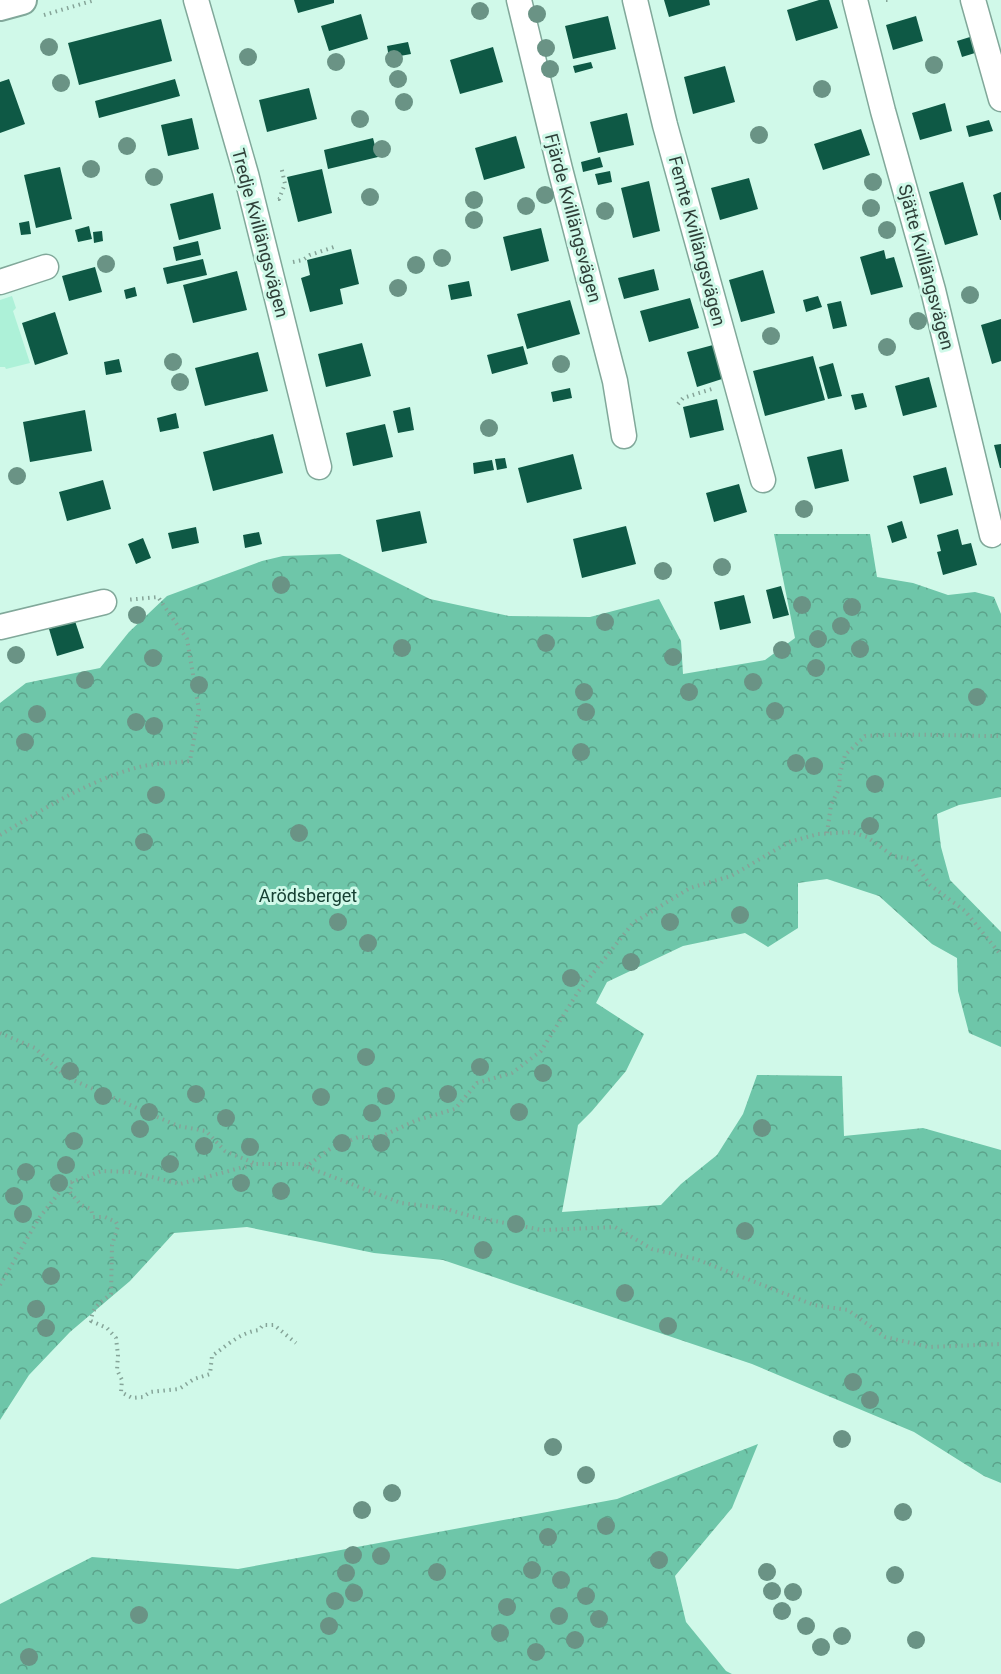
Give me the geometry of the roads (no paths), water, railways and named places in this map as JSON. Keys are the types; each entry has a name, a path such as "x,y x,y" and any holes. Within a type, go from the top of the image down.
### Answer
{"street":[{"path":"0,6 21,0"},
{"name":"Tredje Kvillängsvägen","path":"196,0 246,174 319,467"},
{"name":"Fjärde Kvillängsvägen","path":"519,0 560,169 613,370 624,436"},
{"name":"Femte Kvillängsvägen","path":"635,0 664,125 763,480"},
{"name":"Sjätte Kvillängsvägen","path":"855,0 933,290 992,535"},
{"path":"973,0 1001,99"},
{"path":"0,282 45,267"},
{"path":"0,627 104,602"}],"park label":[{"name":"Arödsberget","path":"308,896"}]}
